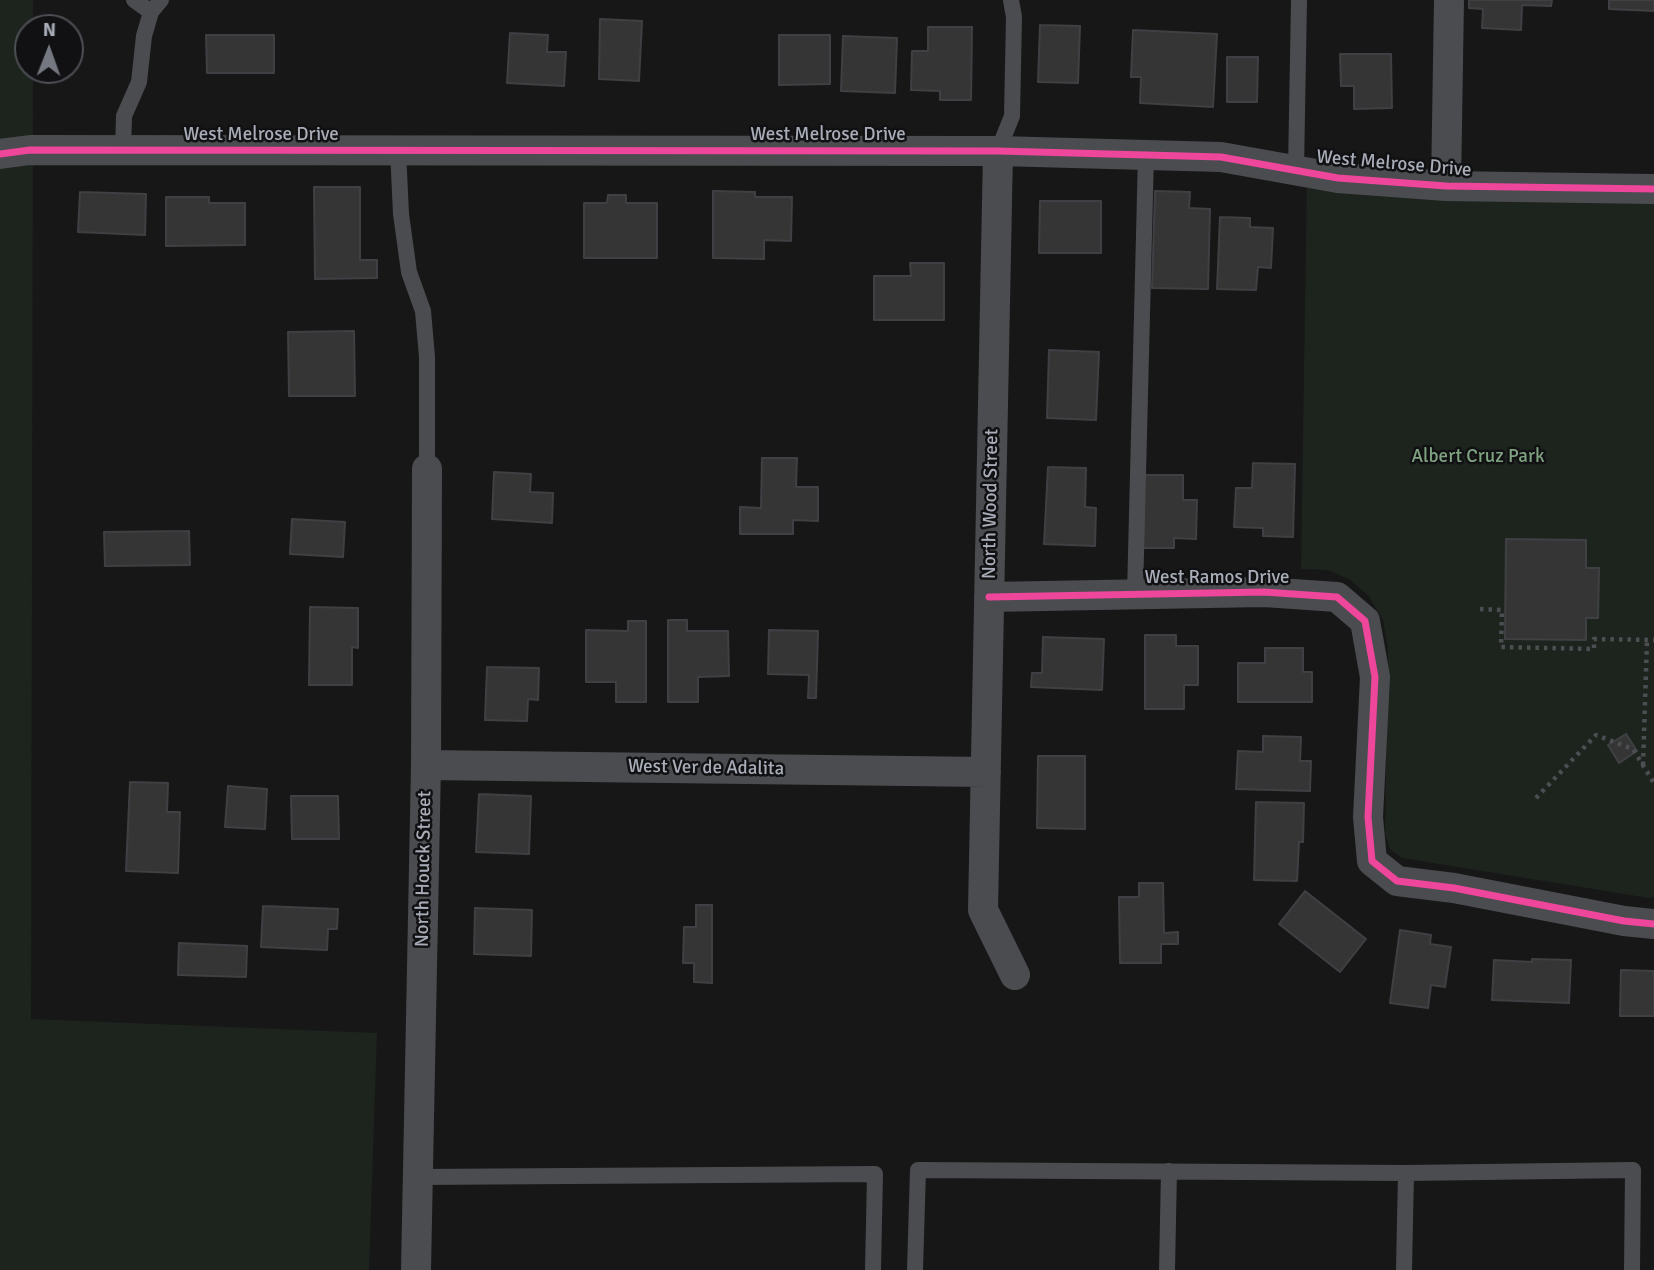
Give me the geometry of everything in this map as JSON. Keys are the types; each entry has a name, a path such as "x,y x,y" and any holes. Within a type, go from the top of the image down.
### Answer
{"street":[{"path":"1446,186 1450,0"},
{"name":"West Melrose Drive","path":"0,154 30,150 998,151 1221,157 1338,178 1446,186 1654,189"},
{"name":"North Wood Street","path":"998,151 983,910 1015,975"},
{"name":"North Houck Street","path":"416,1270 426,765 428,469"},
{"name":"West Ramos Drive","path":"989,597 1264,592 1337,597 1365,621 1375,677 1368,817 1372,860 1397,881 1454,888 1624,921 1654,924"},
{"name":"West Ver de Adalita","path":"426,765 986,772"}],"lane":[{"path":"123,150 124,116 139,82 144,36 156,6 134,0"},
{"path":"998,151 1012,116 1014,17 1011,0"},
{"path":"1296,170 1299,0"},
{"path":"398,150 401,214 409,272 423,311 427,357 428,469"},
{"path":"1135,594 1146,155"},
{"path":"915,1270 918,1170 1406,1173 1633,1170 1632,1270"},
{"path":"1167,1270 1169,1171"},
{"path":"1404,1270 1406,1173"},
{"path":"418,1177 875,1174 873,1270"}],"path":[{"path":"1480,609 1502,610 1502,647 1594,649 1594,639 1654,640"},
{"path":"1643,766 1647,640"},
{"path":"1536,798 1596,735 1633,749 1654,783"}],"green space":[{"path":"0,0 33,0 33,14 14,14 14,84 33,84 31,1019 377,1033 369,1270 0,1270"},
{"name":"Albert Cruz Park","path":"1307,177 1654,202 1654,897 1402,858 1390,849 1385,834 1388,648 1383,620 1368,595 1349,579 1328,570 1301,569"}],"building":[{"path":"1469,0 1552,0 1551,6 1522,5 1521,30 1482,28 1483,9 1469,8"},
{"path":"1609,0 1654,0 1654,11 1609,9"},
{"path":"600,19 642,21 639,81 599,79"},
{"path":"1040,25 1080,26 1078,83 1038,82"},
{"path":"928,27 972,27 971,100 940,100 940,91 911,90 912,51 928,51"},
{"path":"1133,30 1217,34 1213,107 1140,103 1141,77 1131,77"},
{"path":"510,33 548,35 547,52 566,52 564,86 507,83"},
{"path":"206,35 274,35 274,73 207,73"},
{"path":"779,35 830,35 830,84 779,85"},
{"path":"843,36 897,38 895,93 841,91"},
{"path":"1340,54 1391,54 1392,108 1354,109 1354,86 1341,86"},
{"path":"1227,57 1258,57 1257,102 1227,102"},
{"path":"314,187 360,187 360,260 377,260 377,278 315,279"},
{"path":"713,191 755,192 755,197 792,197 791,241 764,240 764,259 713,258"},
{"path":"1155,191 1190,192 1189,208 1210,209 1208,289 1152,288"},
{"path":"80,192 146,194 145,235 78,232"},
{"path":"608,195 626,195 626,203 657,203 657,258 584,258 584,203 607,203"},
{"path":"166,197 209,197 209,203 245,203 245,245 166,246"},
{"path":"1040,201 1101,201 1101,253 1039,253"},
{"path":"1220,217 1250,218 1250,227 1273,228 1271,268 1258,267 1256,290 1217,289"},
{"path":"910,263 944,263 944,320 874,320 874,276 911,276"},
{"path":"354,331 355,396 289,396 288,332"},
{"path":"1049,350 1099,352 1096,420 1047,418"},
{"path":"762,458 797,458 796,487 818,487 818,521 793,520 793,534 740,534 740,507 761,508"},
{"path":"1253,463 1295,464 1293,537 1263,536 1263,528 1234,527 1236,488 1252,488"},
{"path":"1048,467 1086,468 1085,507 1096,508 1095,546 1044,544"},
{"path":"494,472 531,474 530,492 553,493 552,523 492,519"},
{"path":"1144,475 1183,475 1183,500 1197,500 1196,539 1174,538 1174,548 1143,548"},
{"path":"292,519 345,522 343,557 290,554"},
{"path":"189,531 190,565 105,566 104,532"},
{"path":"1506,539 1586,540 1586,568 1599,568 1598,618 1586,618 1586,640 1505,639"},
{"path":"310,607 358,608 358,648 352,647 352,685 309,685"},
{"path":"668,620 687,620 687,631 728,631 729,676 698,677 698,702 668,702"},
{"path":"628,621 646,621 646,702 616,702 616,682 586,682 586,630 628,631"},
{"path":"769,630 818,631 816,698 808,698 809,675 768,674"},
{"path":"1145,635 1176,635 1176,646 1198,646 1198,685 1184,685 1184,709 1145,709"},
{"path":"1043,637 1104,639 1102,690 1031,687 1032,673 1042,673"},
{"path":"1265,648 1303,648 1303,672 1312,672 1312,702 1238,702 1238,663 1265,663"},
{"path":"487,667 539,668 538,700 528,699 527,721 485,720"},
{"path":"1626,734 1637,751 1619,763 1608,745"},
{"path":"1263,736 1301,737 1300,761 1311,761 1310,791 1236,789 1238,751 1263,752"},
{"path":"1038,756 1085,756 1085,829 1037,828"},
{"path":"130,782 168,783 167,812 180,812 178,873 126,871"},
{"path":"228,786 267,789 265,829 225,827"},
{"path":"479,794 531,796 529,854 476,852"},
{"path":"291,796 338,796 339,839 292,839"},
{"path":"1256,802 1304,803 1303,842 1299,842 1297,881 1254,880"},
{"path":"1139,883 1163,883 1164,933 1178,932 1178,944 1161,944 1161,963 1120,963 1119,897 1139,897"},
{"path":"1305,891 1366,939 1340,972 1279,924"},
{"path":"696,905 712,905 712,983 694,982 694,963 683,963 684,927 696,927"},
{"path":"263,906 338,909 337,929 328,929 327,950 261,947"},
{"path":"475,908 532,910 531,956 474,954"},
{"path":"1400,930 1431,935 1430,944 1451,947 1445,987 1431,985 1428,1008 1390,1003"},
{"path":"179,943 247,946 246,977 178,975"},
{"path":"1532,959 1571,960 1569,1003 1492,1000 1494,960 1532,962"},
{"path":"1621,970 1654,971 1654,1016 1620,1016"}],"cycle path":[{"path":"0,154 30,150 998,151 1221,157 1338,178 1446,186 1654,189"},
{"path":"989,597 1264,592 1337,597 1365,621 1375,677 1368,817 1372,861 1397,881 1454,888 1624,921 1654,924"}]}
